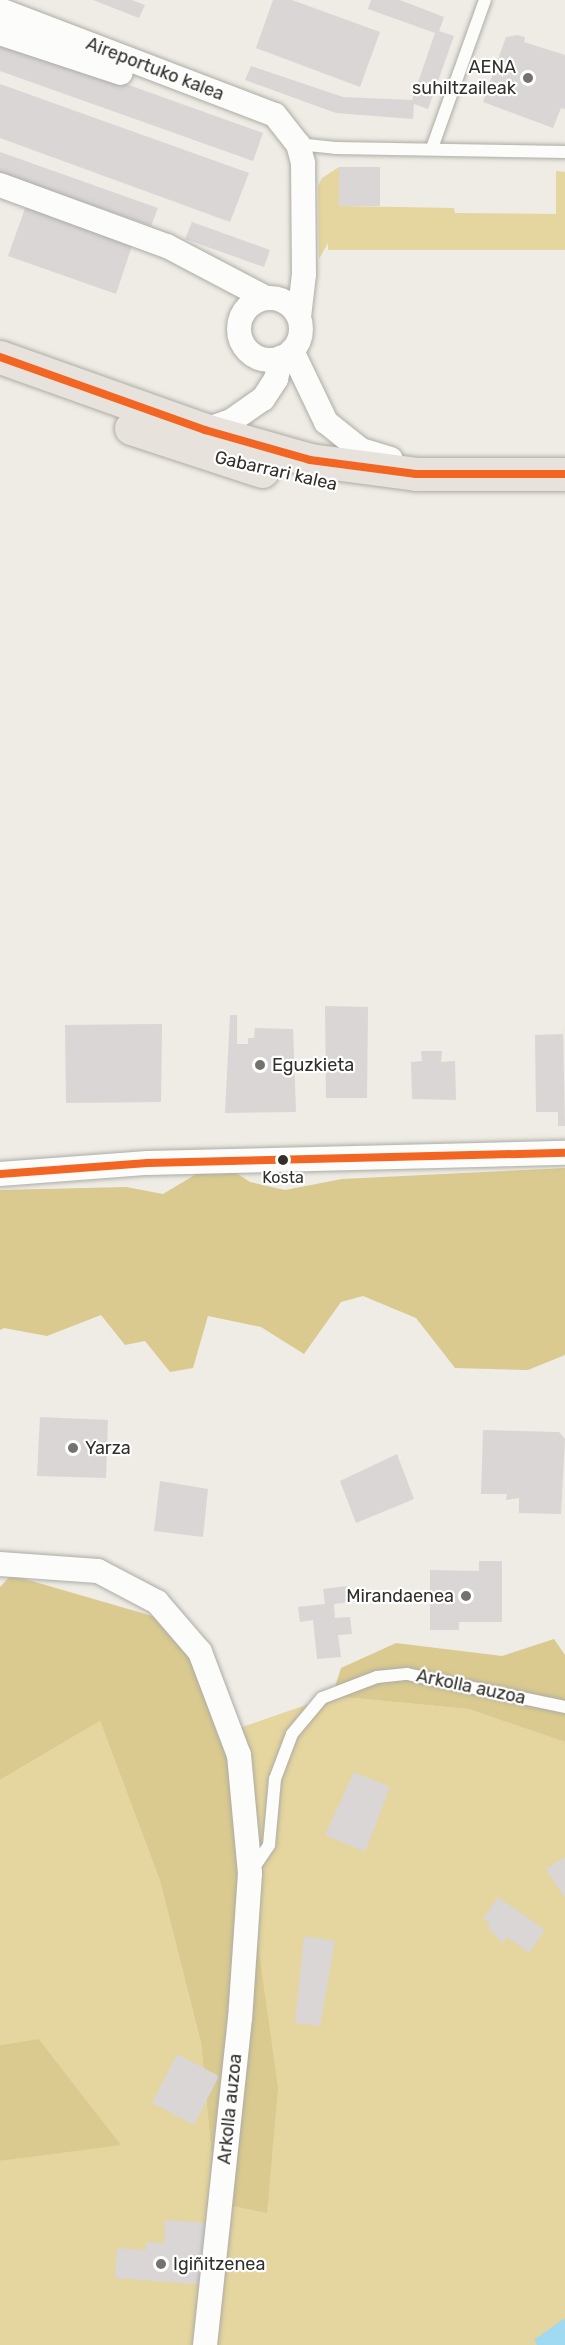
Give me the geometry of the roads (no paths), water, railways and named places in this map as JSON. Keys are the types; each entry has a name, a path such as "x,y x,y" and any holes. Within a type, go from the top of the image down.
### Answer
{"main road":[{"name":"Gabarrari kalea","path":"0,357 205,430 310,460 357,468 454,476 565,474"},
{"name":"Gabarrari kalea","path":"0,381 197,452 306,482 417,492 565,483"},
{"path":"69,405 97,404 178,432 205,430"}],"street":[{"name":"Aireportuko kalea","path":"0,10 275,115 298,144 303,163 304,274 299,317"},
{"name":"Aireportuko kalea","path":"0,33 268,125 298,144"},
{"path":"0,185 167,246 266,298 284,301 299,317 301,329 276,379 263,399 249,411 205,430"},
{"path":"266,298 244,311 240,337 256,357 287,354"},
{"name":"Gabarrari kalea","path":"287,354 326,422 344,440 383,458 454,476"},
{"path":"0,1174 159,1163 565,1153"},
{"name":"Arkolla auzoa","path":"0,1564 98,1571 157,1602 201,1652 239,1755 250,1873 240,2018 205,2345"}],"lane":[{"path":"432,148 485,0"},
{"path":"298,144 335,148 565,152"},
{"name":"Arkolla auzoa","path":"250,1873 269,1845 275,1779 292,1734 322,1698 377,1677 406,1674 565,1707"}],"water":[{"path":"565,2318 565,2345 537,2345 534,2340"}],"place":[{"name":"AENA suhiltzaileak","path":"528,78"},
{"name":"Eguzkieta","path":"260,1065"},
{"name":"Kosta","path":"283,1160"},
{"name":"Yarza","path":"73,1448"},
{"name":"Mirandaenea","path":"466,1596"},
{"name":"Igiñitzenea","path":"161,2264"}]}
